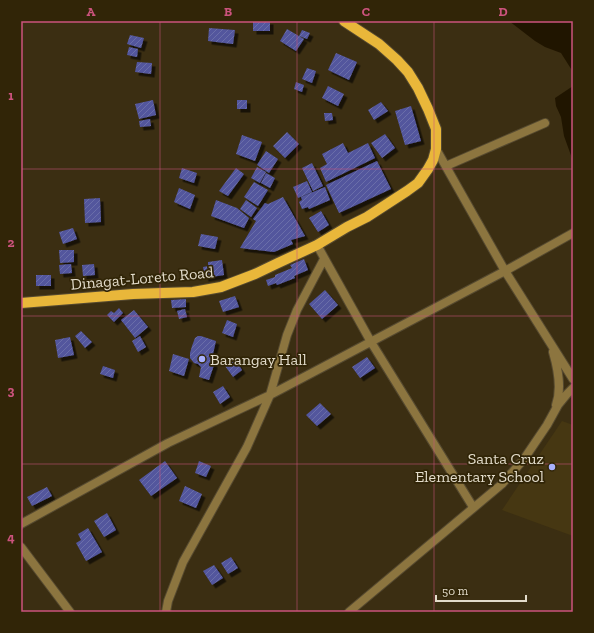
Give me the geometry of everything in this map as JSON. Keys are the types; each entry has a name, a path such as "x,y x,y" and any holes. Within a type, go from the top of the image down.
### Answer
{"main road":[{"name":"Dinagat-Loreto Road","path":"21,303 146,293 193,292 221,287 255,274 316,245 367,217 418,183 433,160 436,150 436,129 428,109 408,72 380,44 344,21"}],"street":[{"path":"446,166 545,124"},
{"path":"436,150 505,271 573,379"},
{"path":"21,524 168,443 270,395 505,271 573,233"},
{"path":"316,245 371,342 473,507"},
{"path":"166,612 168,601 183,562 248,447 270,395 292,322 324,259"},
{"path":"548,340 552,348 558,371 558,398 553,414"},
{"path":"349,612 502,484 524,459 558,405 573,388"},
{"path":"21,547 70,612"}],"shaded area":[{"path":"509,21 573,21 573,72 561,53 545,47 535,41"},
{"path":"573,86 573,161 564,136 561,117 556,106 555,98"},
{"name":"Santa Cruz Elementary School","path":"562,421 573,425 573,536 502,510"}],"building":[{"path":"253,21 270,21 270,31 253,31"},
{"path":"209,28 235,30 233,44 208,41"},
{"path":"287,29 304,39 296,51 280,41"},
{"path":"302,30 310,33 307,39 299,36"},
{"path":"130,35 144,38 141,48 127,44"},
{"path":"129,47 138,49 137,57 127,55"},
{"path":"336,53 357,62 349,80 328,70"},
{"path":"137,62 152,63 151,74 135,72"},
{"path":"307,68 316,71 312,83 302,79"},
{"path":"296,82 304,85 302,92 294,89"},
{"path":"328,86 344,94 338,106 322,98"},
{"path":"153,100 156,115 139,119 135,104"},
{"path":"237,100 247,100 247,109 237,109"},
{"path":"381,102 388,111 374,120 368,110"},
{"path":"411,106 421,141 405,145 395,111"},
{"path":"324,113 332,113 333,120 325,121"},
{"path":"150,119 151,126 140,127 139,121"},
{"path":"287,132 299,144 285,158 273,146"},
{"path":"385,134 395,148 382,158 371,143"},
{"path":"242,135 262,142 255,161 236,154"},
{"path":"343,143 348,153 368,143 375,158 326,182 320,168 327,164 322,154"},
{"path":"266,151 278,159 269,173 257,165"},
{"path":"377,161 391,189 339,213 326,185"},
{"path":"312,163 323,186 313,191 302,168"},
{"path":"257,167 266,172 260,183 251,178"},
{"path":"182,168 197,173 194,183 179,178"},
{"path":"236,168 244,174 228,196 219,191"},
{"path":"266,173 275,178 270,188 261,183"},
{"path":"307,181 312,192 298,198 293,187"},
{"path":"254,182 268,190 258,206 244,197"},
{"path":"325,187 330,200 309,209 308,207 302,209 299,202 302,200 301,197"},
{"path":"179,188 195,195 190,209 174,202"},
{"path":"283,197 305,236 291,240 293,244 274,252 240,248 256,221 253,219 265,203 268,204"},
{"path":"100,198 101,222 85,223 84,199"},
{"path":"216,200 237,208 249,218 244,228 211,216"},
{"path":"246,200 257,208 251,217 240,209"},
{"path":"321,211 329,225 318,232 309,218"},
{"path":"73,228 77,239 63,244 59,232"},
{"path":"201,234 218,237 215,249 198,246"},
{"path":"59,250 74,250 74,262 60,263"},
{"path":"304,259 308,270 294,276 295,278 277,285 276,283 268,286 266,280 292,268 290,265"},
{"path":"222,260 224,275 205,278 203,267 208,266 208,262"},
{"path":"71,264 72,273 60,274 59,265"},
{"path":"94,264 95,275 83,276 82,265"},
{"path":"36,275 51,275 51,286 36,286"},
{"path":"325,290 338,305 322,319 309,304"},
{"path":"235,296 239,307 223,312 219,301"},
{"path":"186,299 186,307 172,308 171,300"},
{"path":"119,308 123,313 114,322 107,315 111,311 114,313"},
{"path":"185,309 187,317 179,319 177,311"},
{"path":"134,310 148,327 135,338 121,320"},
{"path":"227,320 237,324 233,337 222,333"},
{"path":"81,331 92,342 85,348 75,336"},
{"path":"140,336 146,347 138,352 132,341"},
{"name":"Barangay Hall","path":"198,336 216,341 212,358 214,365 209,380 199,377 201,367 194,363 190,358 192,346 195,338"},
{"path":"70,337 74,355 58,358 55,340"},
{"path":"173,354 189,359 184,376 169,371"},
{"path":"367,357 375,368 360,378 352,367"},
{"path":"235,359 242,370 233,377 225,366"},
{"path":"103,366 115,370 113,378 100,374"},
{"path":"223,386 230,397 220,404 213,392"},
{"path":"320,403 331,414 317,426 306,415"},
{"path":"165,461 177,478 151,496 139,480"},
{"path":"199,461 211,466 206,477 195,473"},
{"path":"185,486 202,494 196,508 179,501"},
{"path":"47,487 52,496 32,506 27,497"},
{"path":"107,513 116,530 104,537 94,521"},
{"path":"88,528 102,552 86,561 76,543 81,540 78,534"},
{"path":"231,557 238,568 228,574 221,563"},
{"path":"214,565 223,578 212,585 203,571"}],"place":[{"name":"Barangay Hall","path":"202,359"},
{"name":"Santa Cruz Elementary School","path":"552,467"}]}
